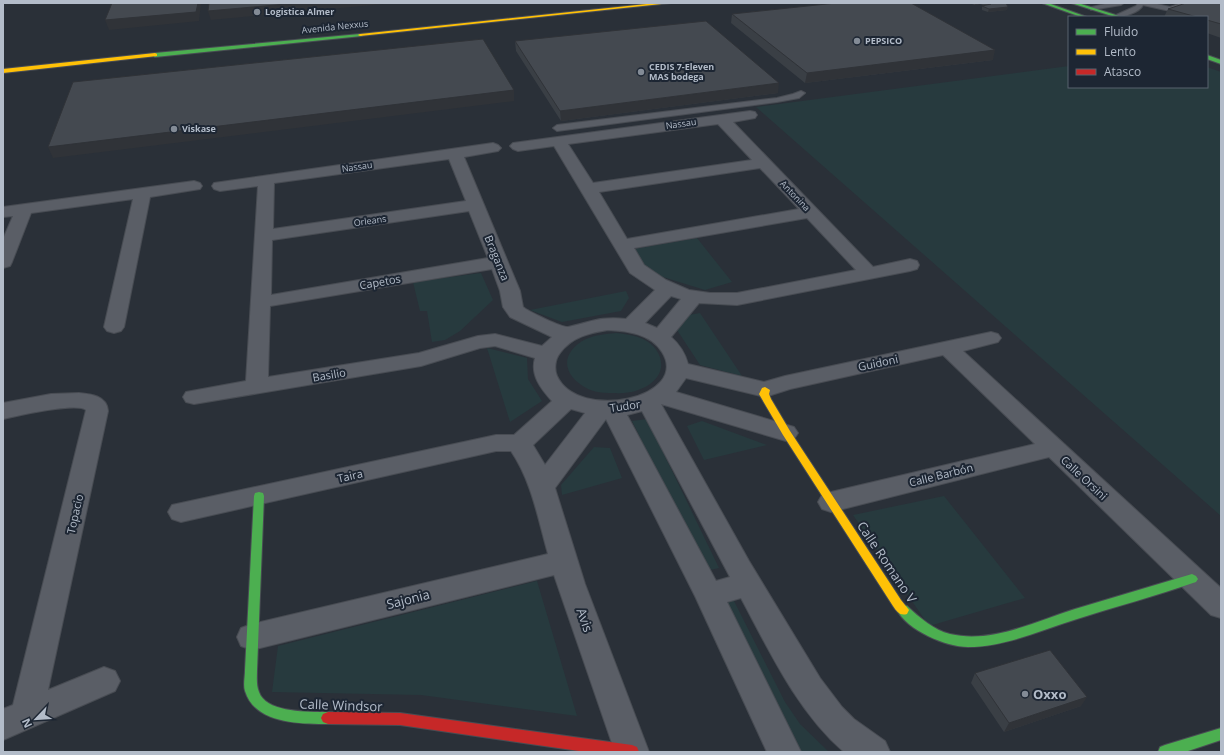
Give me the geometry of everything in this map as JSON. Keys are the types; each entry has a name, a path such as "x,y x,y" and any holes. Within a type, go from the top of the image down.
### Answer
{"street":[{"name":"Avenida Nexxus","path":"3,71 669,3"},
{"path":"1044,3 1082,16"},
{"path":"1073,3 1115,16"},
{"path":"1208,57 1221,62"},
{"name":"Nassau","path":"518,146 558,134 722,119 750,115"},
{"name":"Antonina","path":"722,119 869,273"},
{"path":"558,134 588,189 637,269 654,283 667,289 710,300 737,299 910,265"},
{"name":"Nassau","path":"220,186 494,148"},
{"name":"Braganza","path":"455,154 497,262 510,291 513,307 517,313 566,334"},
{"path":"588,189 763,163"},
{"path":"257,387 262,302 266,180"},
{"path":"3,212 194,186"},
{"path":"114,327 143,193"},
{"name":"Orleans","path":"264,236 476,205"},
{"path":"3,262 24,209"},
{"path":"622,245 811,212"},
{"name":"Capetos","path":"262,302 497,262"},
{"path":"631,326 667,289"},
{"path":"660,337 695,296"},
{"path":"547,354 566,334 586,327 608,324 631,326 646,330 660,337 670,346 677,357 678,369 673,383 655,399"},
{"name":"Guidoni","path":"765,390 785,383 991,338"},
{"name":"Basilio","path":"194,397 410,361 478,342 495,340 547,354"},
{"name":"Calle Orsini","path":"948,348 1052,448 1221,606"},
{"name":"Tudor","path":"547,354 544,366 546,378 554,390 583,406 607,409 631,407 655,399"},
{"path":"678,369 765,390"},
{"name":"Calle Romano V","path":"765,390 764,394 766,399 786,433 897,603 912,619 933,633 951,640 975,642 1009,635 1192,579"},
{"path":"519,444 568,399"},
{"path":"655,399 786,433"},
{"path":"655,399 748,584 806,686 820,707 836,725 862,746 873,752"},
{"name":"Topacio","path":"3,411 64,400 80,400 90,402 95,405 98,411 15,720"},
{"path":"542,487 607,409 709,596 784,752"},
{"name":"Taira","path":"181,512 496,443 508,442 519,444"},
{"name":"Avis","path":"519,444 534,466 542,487 564,561 632,752"},
{"name":"Calle Barbón","path":"831,502 1052,448"},
{"name":"Calle Windsor","path":"259,496 252,637 252,693 260,705 278,714 309,718 400,719 632,752"},
{"name":"Sajonia","path":"252,637 564,561"},
{"path":"709,596 748,584"},
{"path":"15,720 104,681"},
{"path":"1165,752 1221,734"}],"lane":[{"path":"1091,8 1121,3"},
{"path":"1120,16 1140,7 1141,3"},
{"path":"1145,3 1170,9 1190,3"},
{"path":"558,134 777,100 796,96 801,93"}],"green space":[{"path":"1068,66 1068,88 1208,88 1208,67 1221,72 1221,516 756,107"},
{"path":"697,238 732,282 705,290 647,272 634,249"},
{"path":"481,273 493,300 460,331 445,340 432,342 427,311 420,311 413,282"},
{"path":"626,291 629,298 621,311 562,322 530,310"},
{"path":"700,313 742,376 700,365 677,330 689,315"},
{"path":"616,333 643,339 655,348 661,360 660,373 656,379 650,384 633,392 624,393 605,393 594,391 579,384 573,378 567,364 571,351 586,339"},
{"path":"487,348 527,358 528,379 542,401 510,422"},
{"path":"647,419 719,568 705,571 632,421"},
{"path":"702,421 767,445 704,460 687,426"},
{"path":"594,447 610,448 622,478 562,495 561,485"},
{"path":"944,496 1025,598 929,626 853,515"},
{"path":"537,581 577,716 421,695 272,692 278,646"},
{"path":"733,599 785,702 800,724 829,752 793,752 718,604"}],"building":[{"path":"112,3 198,3 196,12 105,20"},
{"path":"209,3 298,3 208,11"},
{"name":"PEPSICO","path":"836,3 911,3 995,50 807,73 732,14"},
{"path":"987,3 1006,3 1008,7 989,9 982,6 991,4"},
{"path":"1186,3 1221,3 1221,24 1208,20 1208,16 1193,16 1168,9"},
{"name":"CEDIS 7-Eleven MAS bodega","path":"706,21 779,83 560,111 515,41"},
{"name":"Viskase","path":"483,39 514,90 48,147 73,82"},
{"name":"Oxxo","path":"1050,650 1087,697 1009,723 975,673"}],"traffic: fast":[{"path":"1044,3 1082,16"},
{"path":"1073,3 1117,16"},
{"path":"155,55 360,35"},
{"path":"1208,57 1221,62"},
{"path":"259,496 251,670 252,692 256,701 263,707 273,712 296,717 328,718"},
{"path":"903,610 914,620 945,638 967,642 982,641 1013,635 1192,579"},
{"path":"1165,752 1221,734"}],"traffic: slow":[{"path":"360,35 669,3"},
{"path":"3,71 155,55"},
{"path":"765,390 764,394 766,399 786,433 903,610"}],"traffic: jam":[{"path":"328,718 400,719 632,752"}],"place":[{"name":"Logistica Almer","path":"257,12"},
{"name":"PEPSICO","path":"857,41"},
{"name":"CEDIS 7-Eleven MAS bodega","path":"641,72"},
{"name":"Viskase","path":"174,129"},
{"name":"Oxxo","path":"1025,694"}]}
